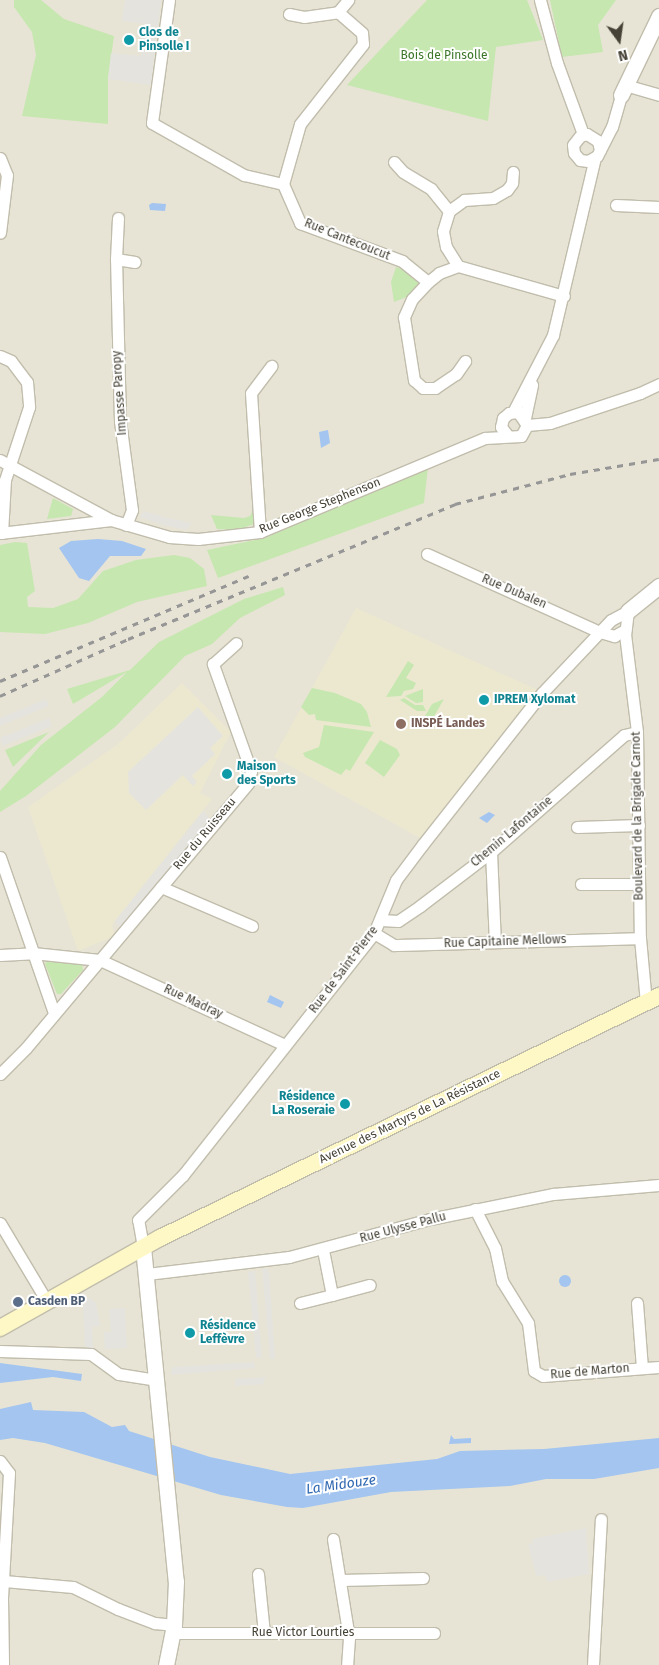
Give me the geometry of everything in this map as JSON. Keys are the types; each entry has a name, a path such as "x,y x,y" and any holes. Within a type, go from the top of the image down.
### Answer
{"main road":[{"name":"Avenue des Martyrs de La Résistance","path":"0,1328 46,1300 160,1238 652,1000"}],"street":[{"path":"169,0 152,123 244,175 283,184 300,124 363,44 362,32 338,12"},
{"path":"289,14 304,17 338,12 348,0"},
{"path":"540,0 579,137 574,153 580,160 584,180 579,234"},
{"path":"597,154 595,137 612,115 659,16"},
{"path":"623,90 659,95"},
{"path":"535,369 526,421 521,436 508,436 501,423 505,415 513,412 535,369 553,335 597,154 614,122 623,90"},
{"path":"579,137 595,137"},
{"path":"580,160 597,154"},
{"path":"0,158 7,175 0,233"},
{"path":"394,162 403,172 431,189 448,211"},
{"path":"458,266 446,247 443,231 448,211 464,200 499,194 512,183 513,172"},
{"name":"Rue Cantecoucut","path":"283,184 300,223 402,261 428,282"},
{"path":"616,205 659,207"},
{"name":"Impasse Paropy","path":"118,218 116,259 120,421 132,510 126,525"},
{"path":"116,259 135,262"},
{"path":"465,361 456,374 435,388 423,388 414,380 404,317 412,299 439,273 458,266 564,296"},
{"path":"0,356 11,361 27,382 29,407 5,462 1,533"},
{"path":"260,532 251,392 271,366"},
{"path":"513,412 526,421 550,422 640,394 659,384"},
{"name":"Rue George Stephenson","path":"485,438 501,423"},
{"name":"Rue George Stephenson","path":"1,533 112,520 169,537 198,539 260,532 485,438 508,436"},
{"path":"5,462 112,520"},
{"name":"Rue Dubalen","path":"427,554 600,632"},
{"name":"Rue de Saint-Pierre","path":"143,1247 138,1220 183,1175 374,933 396,880 423,844 542,693 600,632 659,586"},
{"name":"Boulevard de la Brigade Carnot","path":"628,611 625,630 637,732 640,938 652,1000"},
{"path":"600,632 614,636 625,630"},
{"name":"Rue du Ruisseau","path":"0,1074 100,960 248,784 251,771 213,664 236,643"},
{"name":"Chemin Lafontaine","path":"381,920 398,921 491,852 624,735 637,732"},
{"path":"577,827 639,825"},
{"path":"491,852 495,942"},
{"path":"0,857 54,1013"},
{"path":"581,884 639,884"},
{"path":"161,887 252,926"},
{"name":"Rue Capitaine Mellows","path":"374,933 394,945 640,938"},
{"path":"0,955 33,953 100,960"},
{"name":"Rue Madray","path":"100,960 285,1045"},
{"name":"Rue Ulysse Pallu","path":"147,1277 323,1250 475,1209 553,1194 659,1185"},
{"name":"Rue de Marton","path":"475,1209 495,1248 502,1281 528,1323 534,1370 543,1376 659,1367"},
{"path":"0,1223 46,1300"},
{"path":"143,1247 162,1414 176,1582 173,1629 166,1665"},
{"path":"323,1250 332,1295"},
{"path":"300,1303 370,1285"},
{"path":"637,1303 642,1368"},
{"path":"0,1351 91,1354 119,1374 158,1380"},
{"path":"1,1462 8,1473 3,1665"},
{"path":"593,1665 601,1519"},
{"path":"334,1538 348,1633 347,1665"},
{"path":"258,1574 264,1633"},
{"path":"341,1580 423,1578"},
{"name":"Rue Victor Lourties","path":"4,1581 73,1587 118,1610 173,1629 264,1633 434,1633"}],"shaded area":[{"path":"0,0 659,0 659,1665 0,1665"},
{"path":"125,0 161,0 151,85 108,79 111,53 141,56 145,24 122,21"},
{"path":"144,511 192,523 186,530 164,525 139,517"},
{"name":"INSPÉ Landes","path":"356,608 538,690 420,838 274,757"},
{"path":"182,683 231,732 200,793 212,799 112,925 115,936 78,951 28,807 118,744"},
{"path":"46,699 49,706 0,726 0,718"},
{"path":"198,707 223,736 210,748 215,754 192,776 197,782 193,786 183,775 146,810 129,793 128,772"},
{"path":"49,718 52,726 2,746 0,738"},
{"path":"203,811 210,819 121,930 115,921"},
{"path":"268,1268 275,1359 270,1359 262,1269"},
{"path":"255,1271 262,1357 256,1358 248,1272"},
{"path":"90,1298 96,1303 100,1326 92,1327 93,1349 85,1349 83,1301"},
{"path":"125,1308 127,1348 105,1349 104,1332 111,1332 109,1309"},
{"path":"254,1362 255,1368 171,1375 172,1367"},
{"path":"266,1377 263,1384 235,1386 235,1379"},
{"path":"586,1528 589,1574 547,1582 545,1575 536,1576 528,1544 533,1543 532,1539"}],"green space":[{"path":"14,0 41,0 64,19 114,36 108,79 108,124 22,116 36,55 32,32 14,7"},
{"name":"Bois de Pinsolle","path":"427,0 527,0 543,40 496,47 488,121 347,85"},
{"path":"550,0 616,0 598,25 603,52 562,57"},
{"path":"396,267 412,273 418,278 418,286 409,296 394,302 391,282"},
{"path":"428,467 424,503 218,578 207,550 265,538"},
{"path":"53,498 73,509 71,516 47,519"},
{"path":"253,510 254,524 237,530 217,529 211,515 244,518 250,516"},
{"path":"15,542 27,543 35,591 27,597 28,607 53,608 78,599 103,571 136,560 174,555 190,558 204,569 207,586 137,602 88,623 45,634 0,632 0,545"},
{"path":"283,587 285,595 240,618 212,644 185,656 115,727 26,796 0,812 0,791 41,745 102,697 127,672 73,704 67,689 130,670 159,642 244,599"},
{"path":"408,661 414,665 406,678 416,683 413,689 404,691 401,696 386,697"},
{"path":"312,688 335,693 361,704 367,712 371,727 316,720 315,714 309,715 301,707"},
{"path":"423,689 423,702 416,703 405,696"},
{"path":"404,698 415,705 423,705 426,711 417,711 400,700"},
{"path":"444,699 433,718 425,716 432,704"},
{"path":"324,725 374,732 350,771 346,769 341,775 305,757 303,753 319,747"},
{"path":"49,732 13,767 5,750"},
{"path":"380,740 397,749 400,755 384,777 365,763"},
{"path":"48,960 82,964 83,970 61,994 57,994 45,964"}],"water":[{"path":"152,203 166,204 165,211 150,210 149,205"},
{"path":"328,430 330,443 321,448 319,432"},
{"path":"98,539 122,541 146,549 141,556 110,556 89,581 79,578 59,548 71,541"},
{"path":"489,812 495,815 487,823 479,818"},
{"path":"270,995 284,1002 281,1008 267,1002"},
{"path":"565,1275 571,1281 565,1287 559,1281"},
{"path":"0,1363 82,1374 81,1381 53,1377 0,1383"},
{"name":"La Midouze","path":"31,1402 33,1410 84,1412 112,1427 125,1425 129,1431 210,1457 290,1474 437,1459 460,1451 544,1449 659,1438 659,1468 594,1479 546,1479 510,1486 391,1492 303,1508 287,1507 221,1495 45,1443 13,1438 0,1440 0,1409"},
{"path":"451,1435 454,1439 471,1438 471,1443 449,1444"}],"railway":[{"path":"0,696 128,639 455,504 570,474 659,459"},
{"path":"0,681 249,576"}],"place":[{"name":"Clos de Pinsolle I","path":"129,40"},
{"name":"IPREM Xylomat","path":"484,700"},
{"name":"INSPÉ Landes","path":"401,724"},
{"name":"Maison des Sports","path":"227,774"},
{"name":"Résidence La Roseraie","path":"345,1104"},
{"name":"Casden BP","path":"18,1302"},
{"name":"Résidence Leffèvre","path":"190,1333"}]}
